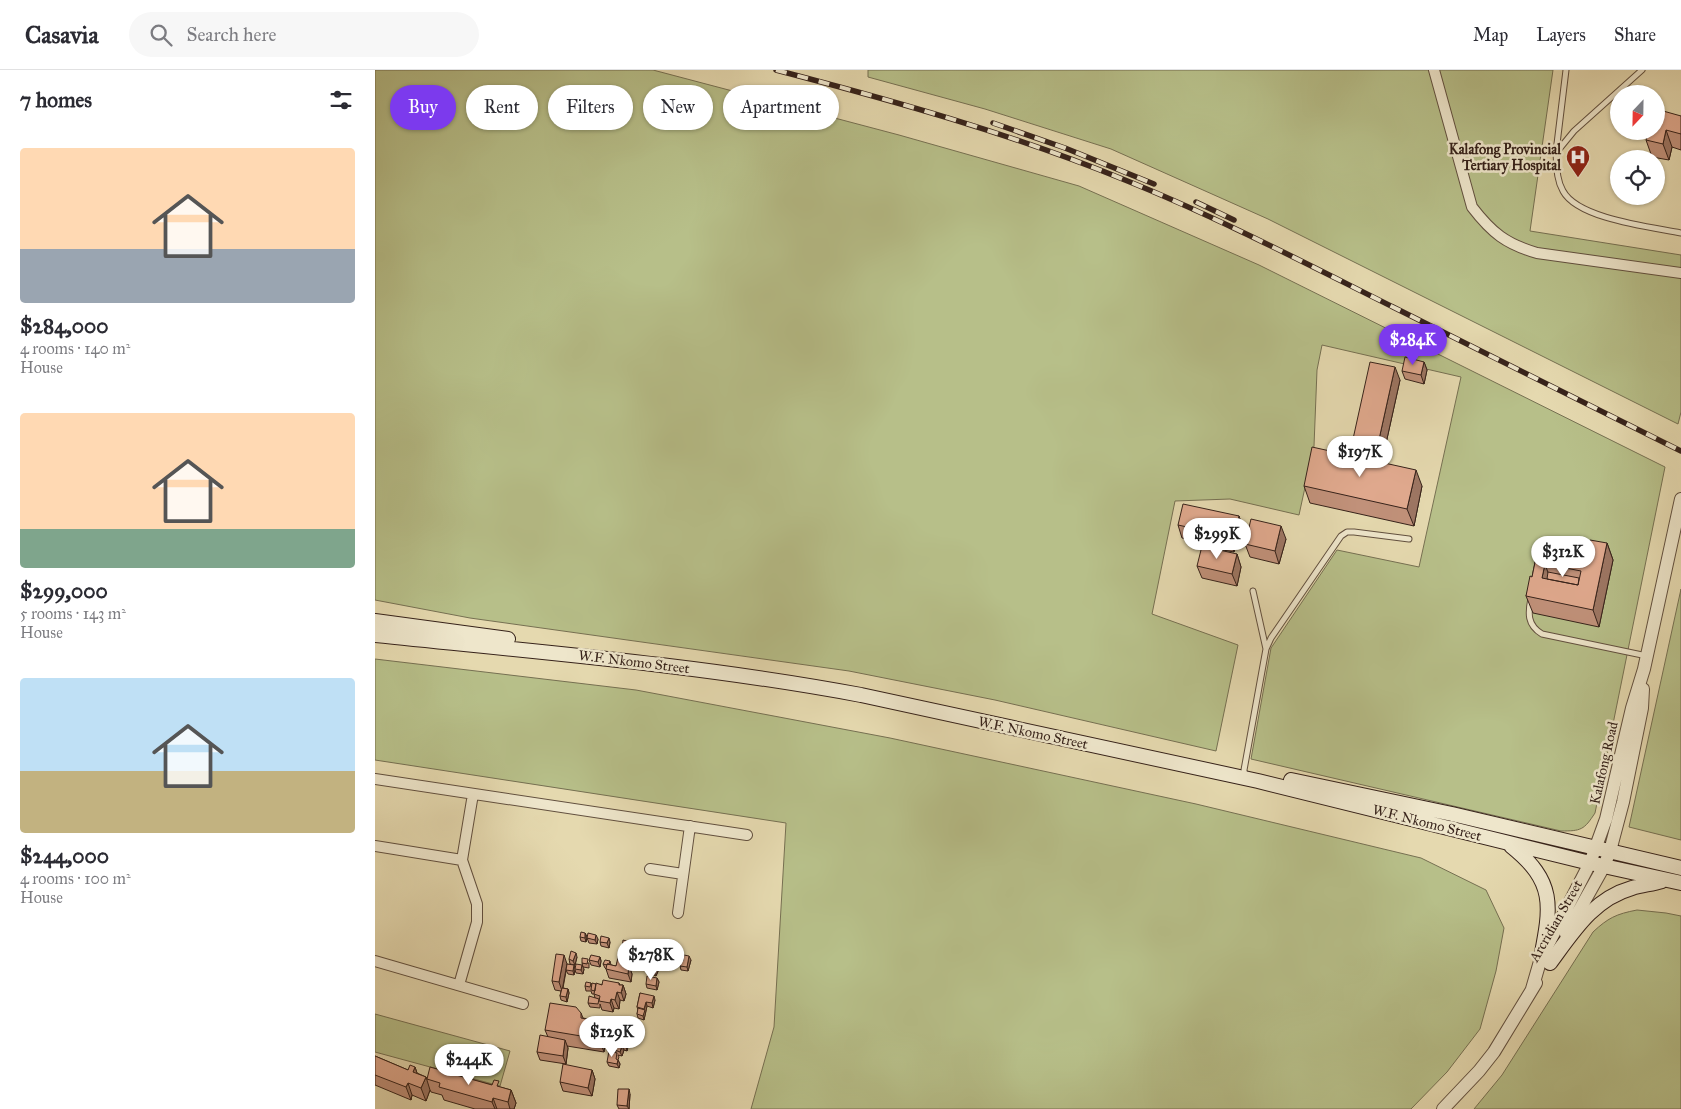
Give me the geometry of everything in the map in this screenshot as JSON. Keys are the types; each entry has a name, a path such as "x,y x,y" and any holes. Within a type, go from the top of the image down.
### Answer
{"main road":[{"name":"W.F. Nkomo Street","path":"375,621 716,663 789,674 876,691 1244,774 1507,843 1674,882"},
{"name":"W.F. Nkomo Street","path":"375,636 538,650 795,683 1452,814 1681,868"},
{"path":"1507,843 1530,863 1541,880 1548,896 1546,960"},
{"path":"1546,960 1598,905 1614,895 1631,888 1674,882"}],"street":[{"path":"1434,70 1472,207 1486,226 1502,239 1518,248 1537,253 1681,273"},
{"name":"Kalafong Road","path":"1604,866 1603,849 1606,820 1632,708 1645,669 1681,499"},
{"path":"375,779 747,835"},
{"path":"459,985 478,913 477,904 462,860 473,794"},
{"path":"677,914 689,826"},
{"path":"375,846 462,860"},
{"name":"Kalafong Road","path":"1590,863 1603,849"},
{"name":"Arcridian Street","path":"1443,1109 1494,1052 1532,989 1590,863"},
{"name":"Arcridian Street","path":"1546,960 1604,866"},
{"path":"650,869 683,874"},
{"path":"375,961 523,1004"}],"lane":[{"path":"1566,70 1556,153 1557,174 1563,191 1576,205 1598,215 1681,233"},
{"path":"1556,153 1574,131 1641,70"},
{"path":"1244,774 1266,649 1271,638 1341,536 1347,532 1354,532 1409,539"},
{"path":"1532,591 1528,610 1529,619 1534,628 1541,634 1647,656"},
{"path":"1253,592 1266,649"}],"green space":[{"path":"375,70 653,70 710,85 643,85 643,130 713,130 713,86 723,88 723,130 839,130 839,119 1079,186 1259,265 1665,467 1595,813 1585,826 1573,831 1561,831 1251,759 1271,648 1337,550 1419,567 1461,377 1322,345 1317,370 1314,446 1299,515 1230,499 1175,501 1152,614 1238,645 1216,751 995,700 849,671 470,618 375,600"},
{"path":"868,70 1553,70 1530,231 1681,255 1681,412 1678,424 1268,219 1111,149 985,109 868,77"},
{"path":"1681,589 1681,840 1629,827"},
{"path":"375,659 636,690 890,738 1196,804 1421,858 1486,890 1504,928 1496,971 1480,1029 1447,1072 1411,1109 751,1109 774,1027 786,823 375,760"},
{"path":"1637,910 1681,916 1681,1109 1474,1109 1502,1075 1593,932 1613,917"},
{"path":"375,1014 510,1051 500,1086 375,1052"}],"building":[{"path":"1665,112 1681,116 1681,134 1666,130 1665,135"},
{"path":"1646,140 1664,140 1663,144"},
{"path":"1405,357 1424,362 1421,375 1402,371"},
{"path":"1370,362 1395,367 1378,444 1353,439"},
{"path":"1312,447 1416,470 1407,509 1304,486"},
{"path":"1183,504 1239,516 1236,527 1232,526 1229,540 1218,537 1219,534 1178,525"},
{"path":"1251,519 1281,526 1275,551 1245,544"},
{"path":"1590,540 1607,543 1593,610 1526,596 1539,543 1587,555","holes":["1545,564 1581,571 1578,585 1542,578"]},
{"path":"1202,546 1237,554 1232,574 1197,566"},
{"path":"1548,572 1579,578 1578,585 1547,579"},
{"path":"581,932 585,933 585,938 580,937"},
{"path":"588,933 596,935 595,940 587,938"},
{"path":"601,936 609,938 607,943 600,942"},
{"path":"623,940 630,942 628,951 622,949"},
{"path":"620,949 627,950 624,965 629,966 628,974 606,969 607,964 616,966"},
{"path":"571,951 576,953 573,961 569,959"},
{"path":"556,954 564,955 559,982 552,981"},
{"path":"591,955 600,957 598,962 589,960"},
{"path":"684,955 689,956 687,967 680,966"},
{"path":"651,956 659,960 654,972 646,968"},
{"path":"582,958 588,959 587,964 582,963"},
{"path":"605,960 610,961 609,964 603,964"},
{"path":"567,964 574,965 573,971 566,970"},
{"path":"576,964 582,965 581,970 575,969"},
{"path":"647,976 657,978 656,986 646,984"},
{"path":"603,980 623,985 621,993 617,992 615,1000 611,999 610,1003 599,1001 600,996 594,994 596,983 602,985"},
{"path":"586,982 591,983 590,987 585,986"},
{"path":"592,983 596,984 595,991 591,990"},
{"path":"562,988 568,989 566,997 560,996"},
{"path":"640,993 654,996 652,1003 646,1002 644,1009 637,1007"},
{"path":"589,996 599,999 598,1004 588,1003"},
{"path":"550,1003 576,1007 581,1013 581,1018 602,1022 599,1039 545,1030"},
{"path":"638,1008 645,1010 643,1016 637,1014"},
{"path":"540,1035 565,1040 563,1056 537,1052"},
{"path":"614,1035 627,1037 626,1046 622,1046 620,1052 615,1050 616,1045 613,1045"},
{"path":"609,1051 617,1053 617,1064 607,1062"},
{"path":"375,1056 408,1070 410,1065 415,1067 413,1072 426,1077 421,1088 408,1083 406,1087 375,1075"},
{"path":"563,1064 592,1070 588,1088 560,1082"},
{"path":"445,1066 450,1068 449,1073 492,1085 494,1080 499,1081 497,1086 511,1090 508,1102 493,1098 492,1102 439,1087 440,1083 427,1079 430,1067 444,1071"},
{"path":"618,1089 629,1089 627,1106 617,1105"}],"railway":[{"path":"776,70 953,119 1082,163 1159,194 1294,257 1681,451"},
{"path":"993,123 1065,148 1154,184"},
{"path":"1196,202 1234,220"}],"place":[{"name":"Kalafong Provincial Tertiary Hospital","path":"1578,178"}]}
